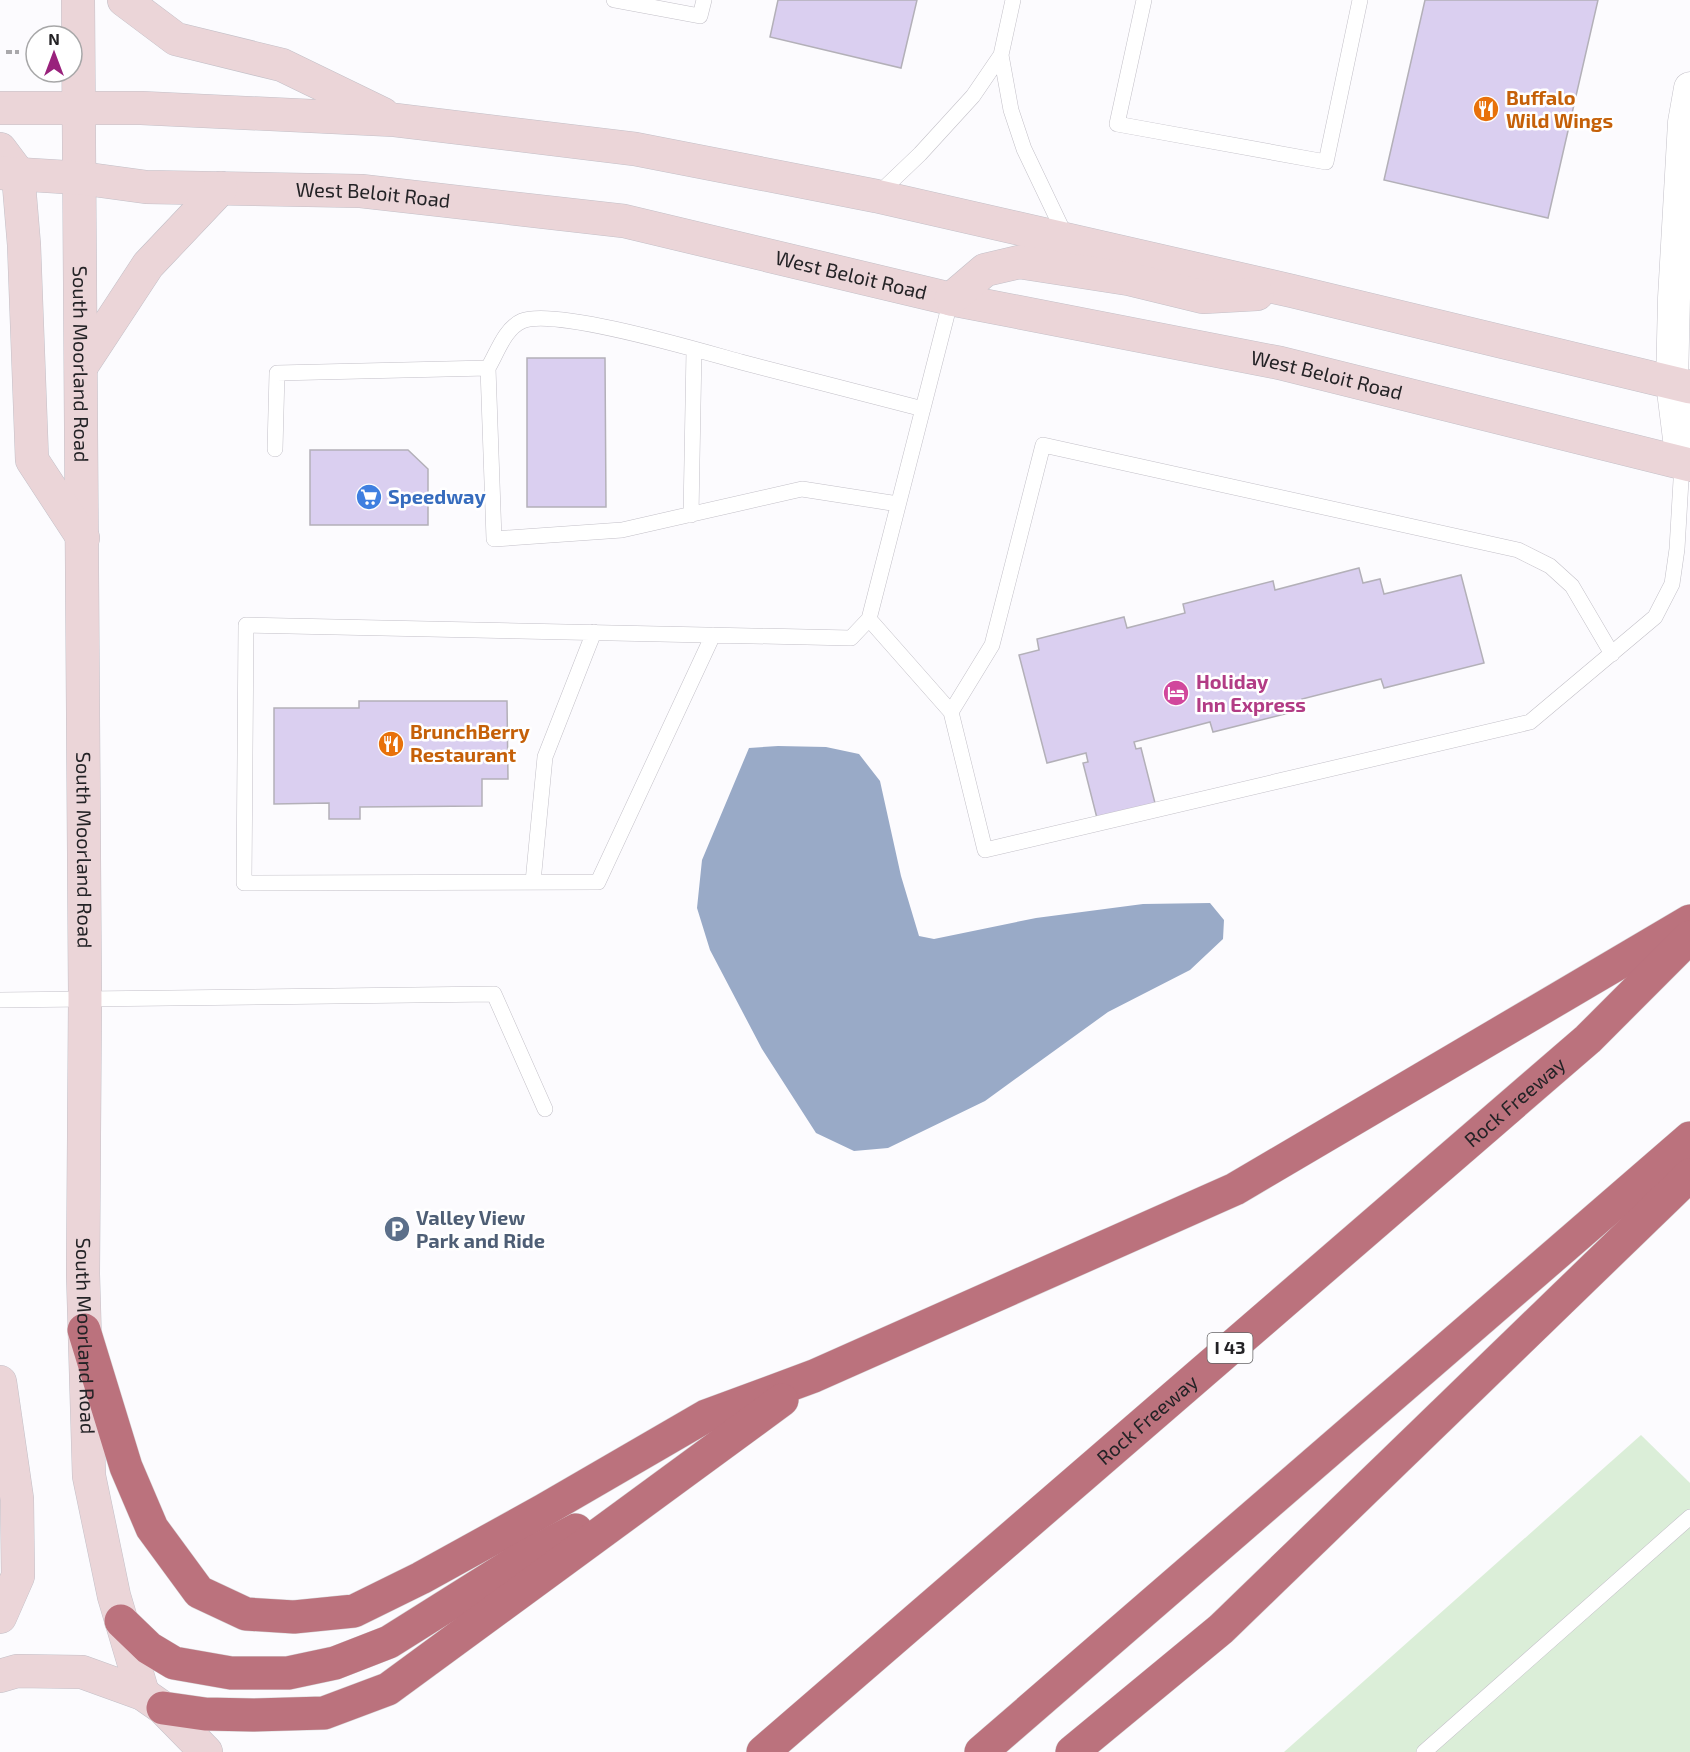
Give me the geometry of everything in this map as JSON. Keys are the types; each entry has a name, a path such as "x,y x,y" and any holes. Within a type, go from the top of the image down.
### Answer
{"highway":[{"path":"84,1330 126,1467 152,1528 199,1592 246,1614 294,1617 354,1611 421,1578 706,1416 814,1376 1235,1189 1690,921"},
{"name":"Rock Freeway","path":"763,1752 1588,1039 1690,937"},
{"path":"981,1752 1690,1138"},
{"path":"1072,1752 1221,1629 1690,1175"},
{"path":"153,1701 205,1714 324,1713 388,1689 814,1376"},
{"path":"121,1621 149,1648 174,1663 231,1673 288,1673 335,1663 389,1641 521,1559 673,1479"}],"main road":[{"name":"South Moorland Road","path":"78,0 83,538 84,1330 88,1476 121,1621 153,1701"},
{"path":"124,0 176,39 282,65 395,120"},
{"path":"0,108 141,108 395,120 635,149 876,196 1292,291 1681,385"},
{"path":"6,165 24,245 32,460 83,538"},
{"name":"West Beloit Road","path":"6,165 147,187 362,191 624,221 951,299 1280,363 1687,458"},
{"path":"81,367 148,265 221,188"},
{"path":"951,299 985,270 1019,262 1129,279 1203,297 1292,291"},
{"path":"0,1382 17,1499 18,1554 18,1576 0,1617"},
{"path":"0,1676 17,1671 82,1672 153,1701 206,1752"}],"street":[{"path":"1687,458 1674,298 1684,122 1690,88"}],"lane":[{"path":"614,0 700,16 704,0"},
{"path":"876,196 920,154 973,96 1000,55 1013,0"},
{"path":"1144,0 1117,124 1326,162 1360,0"},
{"path":"1000,55 1011,110 1024,149 1066,239"},
{"path":"712,635 598,882 244,883 246,626 594,632 712,635 851,639 869,619 951,299"},
{"path":"898,504 802,489 622,530 494,539 488,368 508,333 520,322 533,318 546,318 618,330 923,409"},
{"path":"691,515 694,350"},
{"path":"275,449 277,373 488,368"},
{"path":"951,712 992,645 1043,445 1518,550 1550,566 1572,586 1612,654"},
{"path":"869,619 951,712 985,850 1530,722 1655,617 1672,584 1687,458"},
{"path":"533,882 545,757 594,632"},
{"path":"0,1000 494,994 545,1109"},
{"path":"1424,1752 1690,1517"}],"path":[{"path":"6,52 19,52"}],"green space":[{"path":"1641,1435 1690,1483 1690,1752 1284,1752"}],"water":[{"path":"826,747 859,754 880,781 901,876 919,936 934,939 1036,918 1143,904 1210,903 1224,920 1223,939 1190,970 1108,1012 985,1101 888,1148 854,1151 816,1133 762,1049 710,950 697,908 702,860 749,748"}],"building":[{"path":"778,0 917,0 901,68 770,37"},
{"path":"1425,0 1598,0 1548,218 1384,180"},
{"name":"Speedway","path":"527,358 605,358 606,507 527,507"},
{"name":"Speedway","path":"310,450 408,450 428,469 428,525 310,525"},
{"name":"Holiday Inn Express","path":"1359,568 1363,583 1380,579 1384,594 1461,575 1484,663 1384,688 1381,679 1302,699 1305,709 1213,732 1210,722 1134,742 1136,749 1141,748 1156,807 1098,822 1083,763 1088,762 1086,753 1047,763 1019,655 1039,650 1037,639 1124,617 1127,628 1185,613 1183,604 1273,581 1275,590"},
{"name":"BrunchBerry Restaurant","path":"359,701 507,701 508,779 482,779 482,806 360,807 360,819 329,819 329,803 274,804 274,708 359,708"}],"place":[{"name":"Buffalo Wild Wings","path":"1486,109"},
{"name":"Speedway","path":"369,497"},
{"name":"Holiday Inn Express","path":"1176,693"},
{"name":"BrunchBerry Restaurant","path":"391,744"},
{"name":"Valley View Park and Ride","path":"397,1229"}]}
